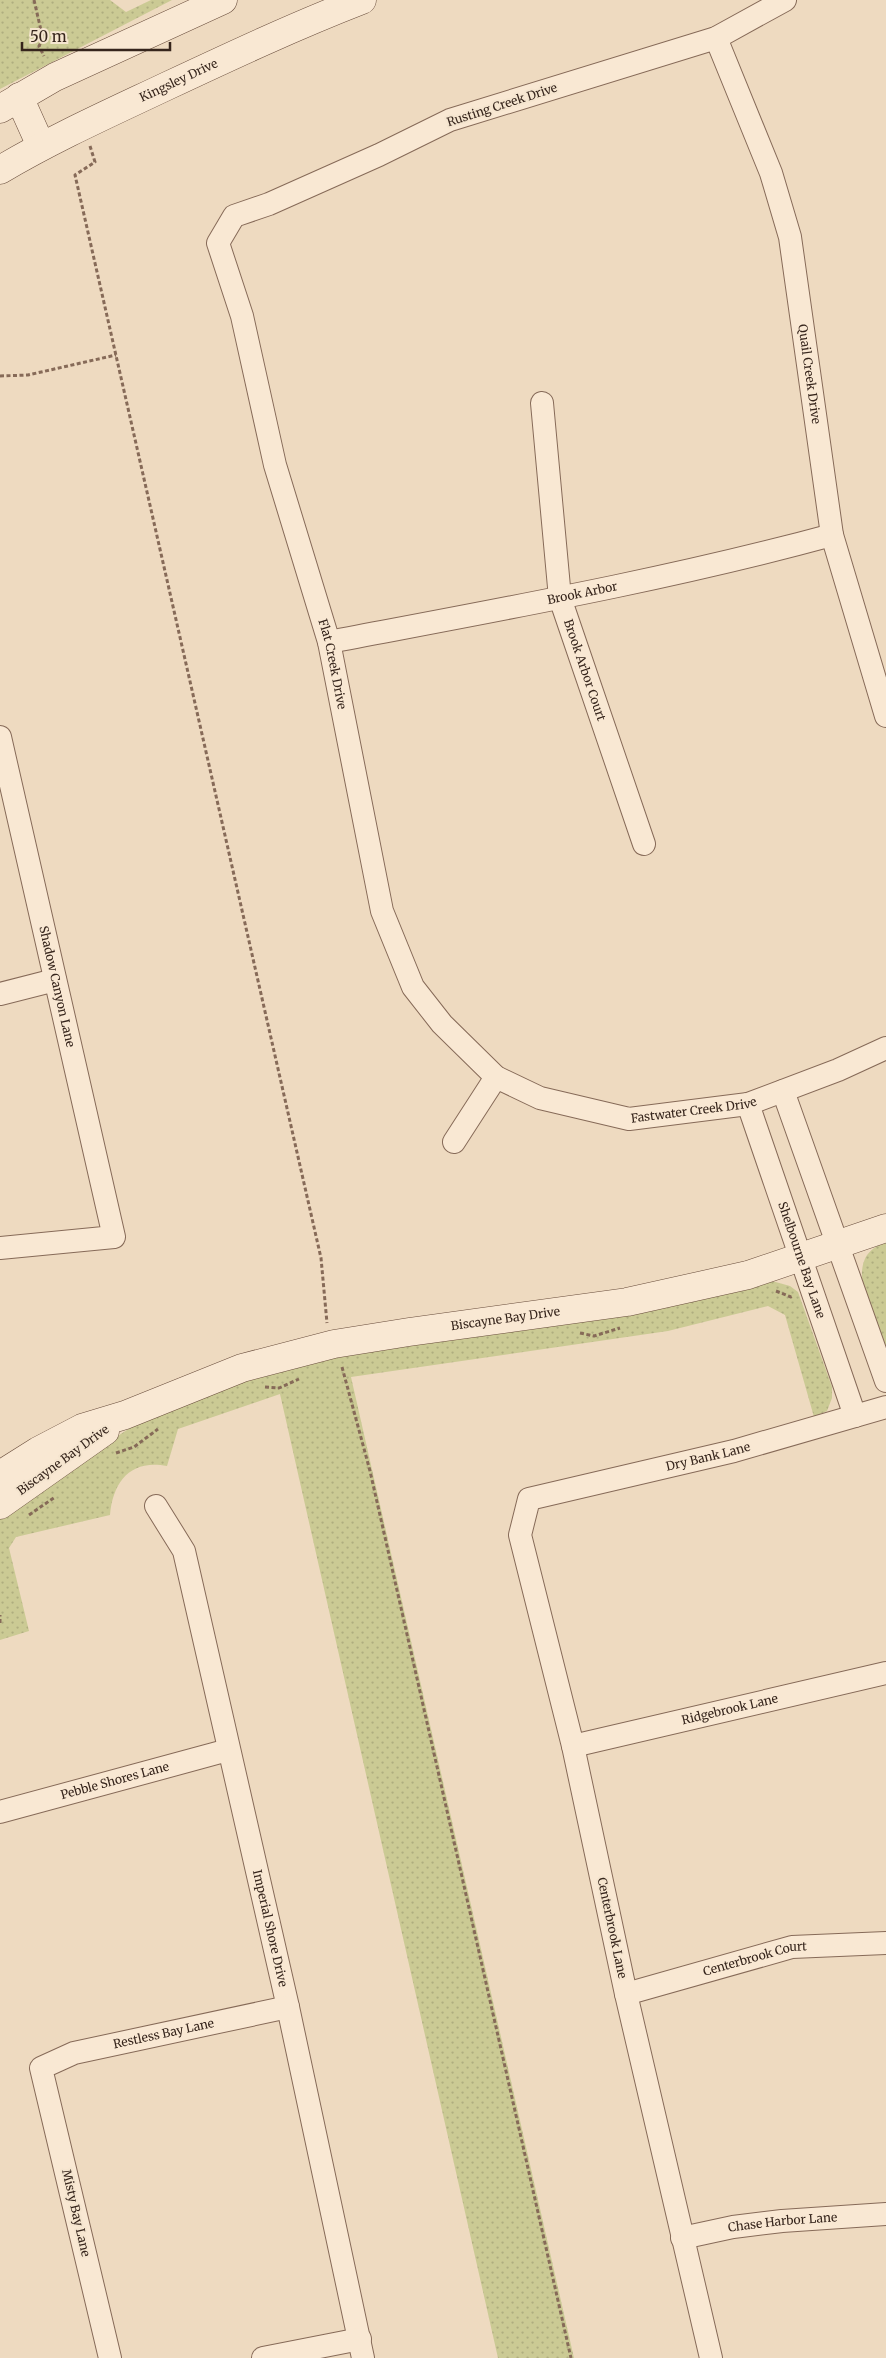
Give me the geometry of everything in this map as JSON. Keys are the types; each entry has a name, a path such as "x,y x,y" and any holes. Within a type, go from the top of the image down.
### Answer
{"street":[{"path":"41,146 9,103 55,77 223,0"},
{"name":"Kingsley Drive","path":"0,170 41,146 78,128 298,25 362,0"},
{"name":"Rusting Creek Drive","path":"228,225 234,216 269,204 450,120 716,38 784,0"},
{"name":"Quail Creek Drive","path":"716,38 771,173 790,237 832,535 886,716"},
{"name":"Flat Creek Drive","path":"228,225 218,243 242,316 275,465 329,642 382,911 413,987 442,1024 496,1077"},
{"name":"Brook Arbor Court","path":"542,403 560,598 644,844"},
{"name":"Brook Arbor","path":"329,642 560,598 775,550 832,535"},
{"name":"Shadow Canyon Lane","path":"0,737 114,1237 0,1248"},
{"path":"0,994 55,980"},
{"name":"Fastwater Creek Drive","path":"496,1077 540,1098 629,1119 748,1104 838,1070 886,1048"},
{"path":"454,1142 496,1077"},
{"path":"783,1091 886,1381"},
{"name":"Shelbourne Bay Lane","path":"748,1104 855,1416"},
{"name":"Biscayne Bay Drive","path":"0,1476 38,1451 82,1428 125,1415 242,1368 337,1360 409,1332 628,1302 748,1275 805,1268 838,1246 886,1228"},
{"name":"Dry Bank Lane","path":"529,1499 734,1451 886,1407"},
{"name":"Biscayne Bay Drive","path":"0,1505 89,1444 125,1415"},
{"name":"Centerbrook Lane","path":"529,1499 520,1535 573,1746 626,1994 711,2358"},
{"name":"Imperial Shore Drive","path":"156,1506 184,1551 288,2007 362,2349"},
{"name":"Ridgebrook Lane","path":"573,1746 886,1673"},
{"name":"Pebble Shores Lane","path":"0,1812 228,1750"},
{"name":"Centerbrook Court","path":"626,1994 792,1947 886,1943"},
{"name":"Restless Bay Lane","path":"41,2068 74,2053 288,2007"},
{"name":"Misty Bay Lane","path":"41,2068 110,2358"},
{"name":"Chase Harbor Lane","path":"682,2238 733,2227 772,2222 886,2214"},
{"path":"263,2358 362,2349"}],"path":[{"path":"34,0 43,40 39,46 55,77"},
{"path":"78,128 91,148 95,162 76,175 319,1249 325,1292 325,1315 370,1471 571,2358"},
{"path":"0,376 28,374 116,355"},
{"path":"768,1292 777,1291 791,1298 805,1268"},
{"path":"576,1332 594,1336 624,1326"},
{"path":"337,1360 351,1366"},
{"path":"257,1388 279,1388 304,1377"},
{"path":"112,1456 134,1447 160,1428"},
{"path":"26,1517 58,1495"},
{"path":"0,1615 0,1624"}],"shaded area":[{"path":"0,0 110,0 126,12 151,0 172,0 0,89"},
{"path":"886,1242 886,1348 862,1279 862,1272 866,1256 874,1248"},
{"path":"772,1281 790,1286 798,1292 832,1387 832,1398 827,1411 814,1417 785,1315 768,1306 668,1331 351,1377 574,2358 498,2358 280,1394 178,1429 167,1466 143,1466 134,1469 126,1475 115,1492 110,1515 16,1537 9,1548 29,1631 0,1640 0,1513 133,1426 205,1394 274,1372 346,1354"}]}
